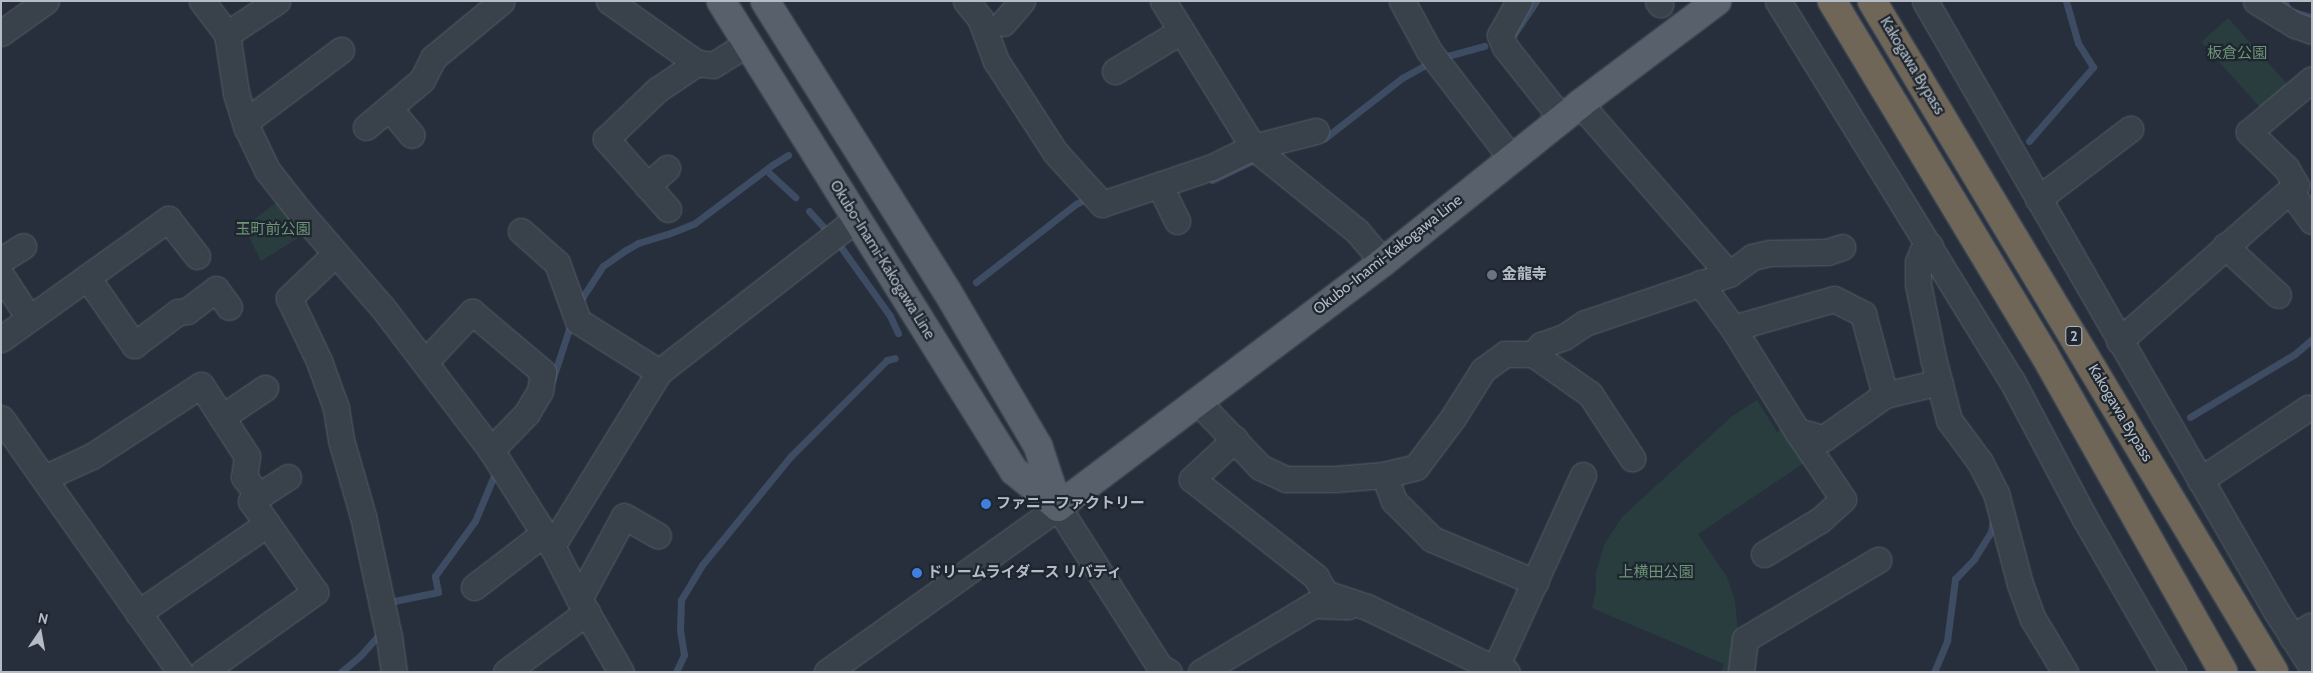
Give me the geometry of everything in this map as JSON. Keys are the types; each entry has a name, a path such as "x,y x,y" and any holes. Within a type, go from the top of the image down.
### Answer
{"highway":[{"name":"2","path":"1832,1 2043,352 2222,672"},
{"name":"Kakogawa Bypass","path":"1872,1 2274,672"}],"main road":[{"name":"Okubo-Inami-Kakogawa Line","path":"721,1 1014,471 1058,507 1196,400 1383,262 1511,158 1716,1"},
{"path":"765,1 947,291 1036,442 1058,507"}],"street":[{"path":"1,33 46,1"},
{"path":"202,1 227,34 236,93 245,122 267,170 335,254 383,308 491,450 548,540 621,672"},
{"path":"227,34 277,1"},
{"path":"366,127 422,80 432,58 502,1"},
{"path":"609,1 697,63 713,65 748,44"},
{"path":"966,1 980,18 996,61 1055,152 1102,204 1212,167 1253,147 1316,131"},
{"path":"1003,23 1022,1"},
{"path":"1163,1 1253,147 1357,231 1383,262"},
{"path":"1402,1 1430,51 1511,158"},
{"path":"1519,1 1500,35 1505,47 1571,112 1728,274"},
{"path":"1778,1 2012,381 2084,516 2173,672"},
{"path":"1925,1 2200,480 2302,631 2312,667"},
{"path":"2256,1 2295,25 2312,31"},
{"path":"1115,71 1181,31"},
{"path":"245,122 341,50"},
{"path":"668,209 606,140 657,90 697,63"},
{"path":"2119,341 2296,185 2286,168 2249,132 2312,79"},
{"path":"389,108 412,135"},
{"path":"2038,199 2130,129"},
{"path":"647,186 667,168"},
{"path":"1169,183 1177,221"},
{"path":"2290,191 2312,221"},
{"path":"1,338 168,219 197,256"},
{"path":"474,587 548,540 660,372 856,220"},
{"path":"521,231 557,263 578,320 660,372"},
{"path":"1,260 23,246"},
{"path":"1930,246 1922,252 1918,262 1918,284 1949,420 1980,462 1996,493 2020,584 2033,619 2065,672"},
{"path":"2225,246 2278,295"},
{"path":"1533,354 1541,345 1564,338 1585,324 1626,311 1656,297 1728,274 1752,257 1770,253 1827,252 1842,247"},
{"path":"335,254 289,298 316,352 336,408 341,440 365,525 389,637 394,672"},
{"path":"1,275 30,318"},
{"path":"87,277 134,345 178,312 187,311 216,289 229,307"},
{"path":"1700,284 1733,328 1797,431 1843,499 1820,520 1764,554"},
{"path":"1733,328 1834,299 1862,314 1885,395"},
{"path":"425,362 472,312 543,372 540,391 527,413 491,450"},
{"path":"1196,400 1260,467 1286,480 1335,479 1384,474 1416,467 1452,419 1484,370 1505,354 1533,354 1590,394 1632,458"},
{"path":"1797,431 1824,438 1885,395 1939,382"},
{"path":"44,478 92,456 201,385 248,456 244,477 259,496"},
{"path":"222,417 265,388"},
{"path":"2200,480 2273,419 2308,408"},
{"path":"1,418 180,672"},
{"path":"1235,439 1192,479 1316,577 1326,593 1367,607 1501,670 1535,582 1584,475"},
{"path":"1384,474 1394,501 1432,539 1535,582"},
{"path":"203,672 315,592 251,501 288,477"},
{"path":"828,672 1058,507 1163,670"},
{"path":"506,672 583,606 624,516 658,536"},
{"path":"138,613 267,524"},
{"path":"1741,672 1745,628 1835,599 1878,560"},
{"path":"1201,672 1313,605 1367,607"}],"green space":[{"name":"板倉公園","path":"2228,18 2290,87 2263,111 2201,42"},
{"name":"玉町前公園","path":"281,199 298,220 293,226 298,238 261,261 244,227"},
{"name":"上横田公園","path":"1757,400 1777,432 1784,427 1807,461 1698,534 1727,577 1735,601 1738,633 1736,672 1721,672 1724,664 1592,608 1596,591 1596,573 1604,545 1622,517 1731,417"}],"waterway":[{"path":"1514,34 1536,1"},
{"path":"2029,141 2093,67 2078,43 2066,1"},
{"path":"2284,1 2289,11 2312,17"},
{"path":"1440,58 1484,46"},
{"path":"1319,139 1325,138 1402,78 1431,62"},
{"path":"582,298 603,266 626,250 638,243 695,223 788,155"},
{"path":"1212,180 1254,160"},
{"path":"766,170 795,197"},
{"path":"976,282 1076,204 1090,197"},
{"path":"809,211 838,243 890,316 898,333"},
{"path":"552,381 569,329"},
{"path":"2190,417 2295,354 2312,339"},
{"path":"676,672 684,655 680,630 681,600 702,565 790,457 887,360 895,358"},
{"path":"394,601 438,592 435,576 475,521 493,478"},
{"path":"1934,672 1947,641 1955,579 1974,559 1991,532 1993,520"},
{"path":"341,672 360,656 377,637"}],"place":[{"name":"金龍寺","path":"1492,275"},
{"name":"ファニーファクトリー","path":"986,504"},
{"name":"ドリームライダース リバティ","path":"917,573"}]}
